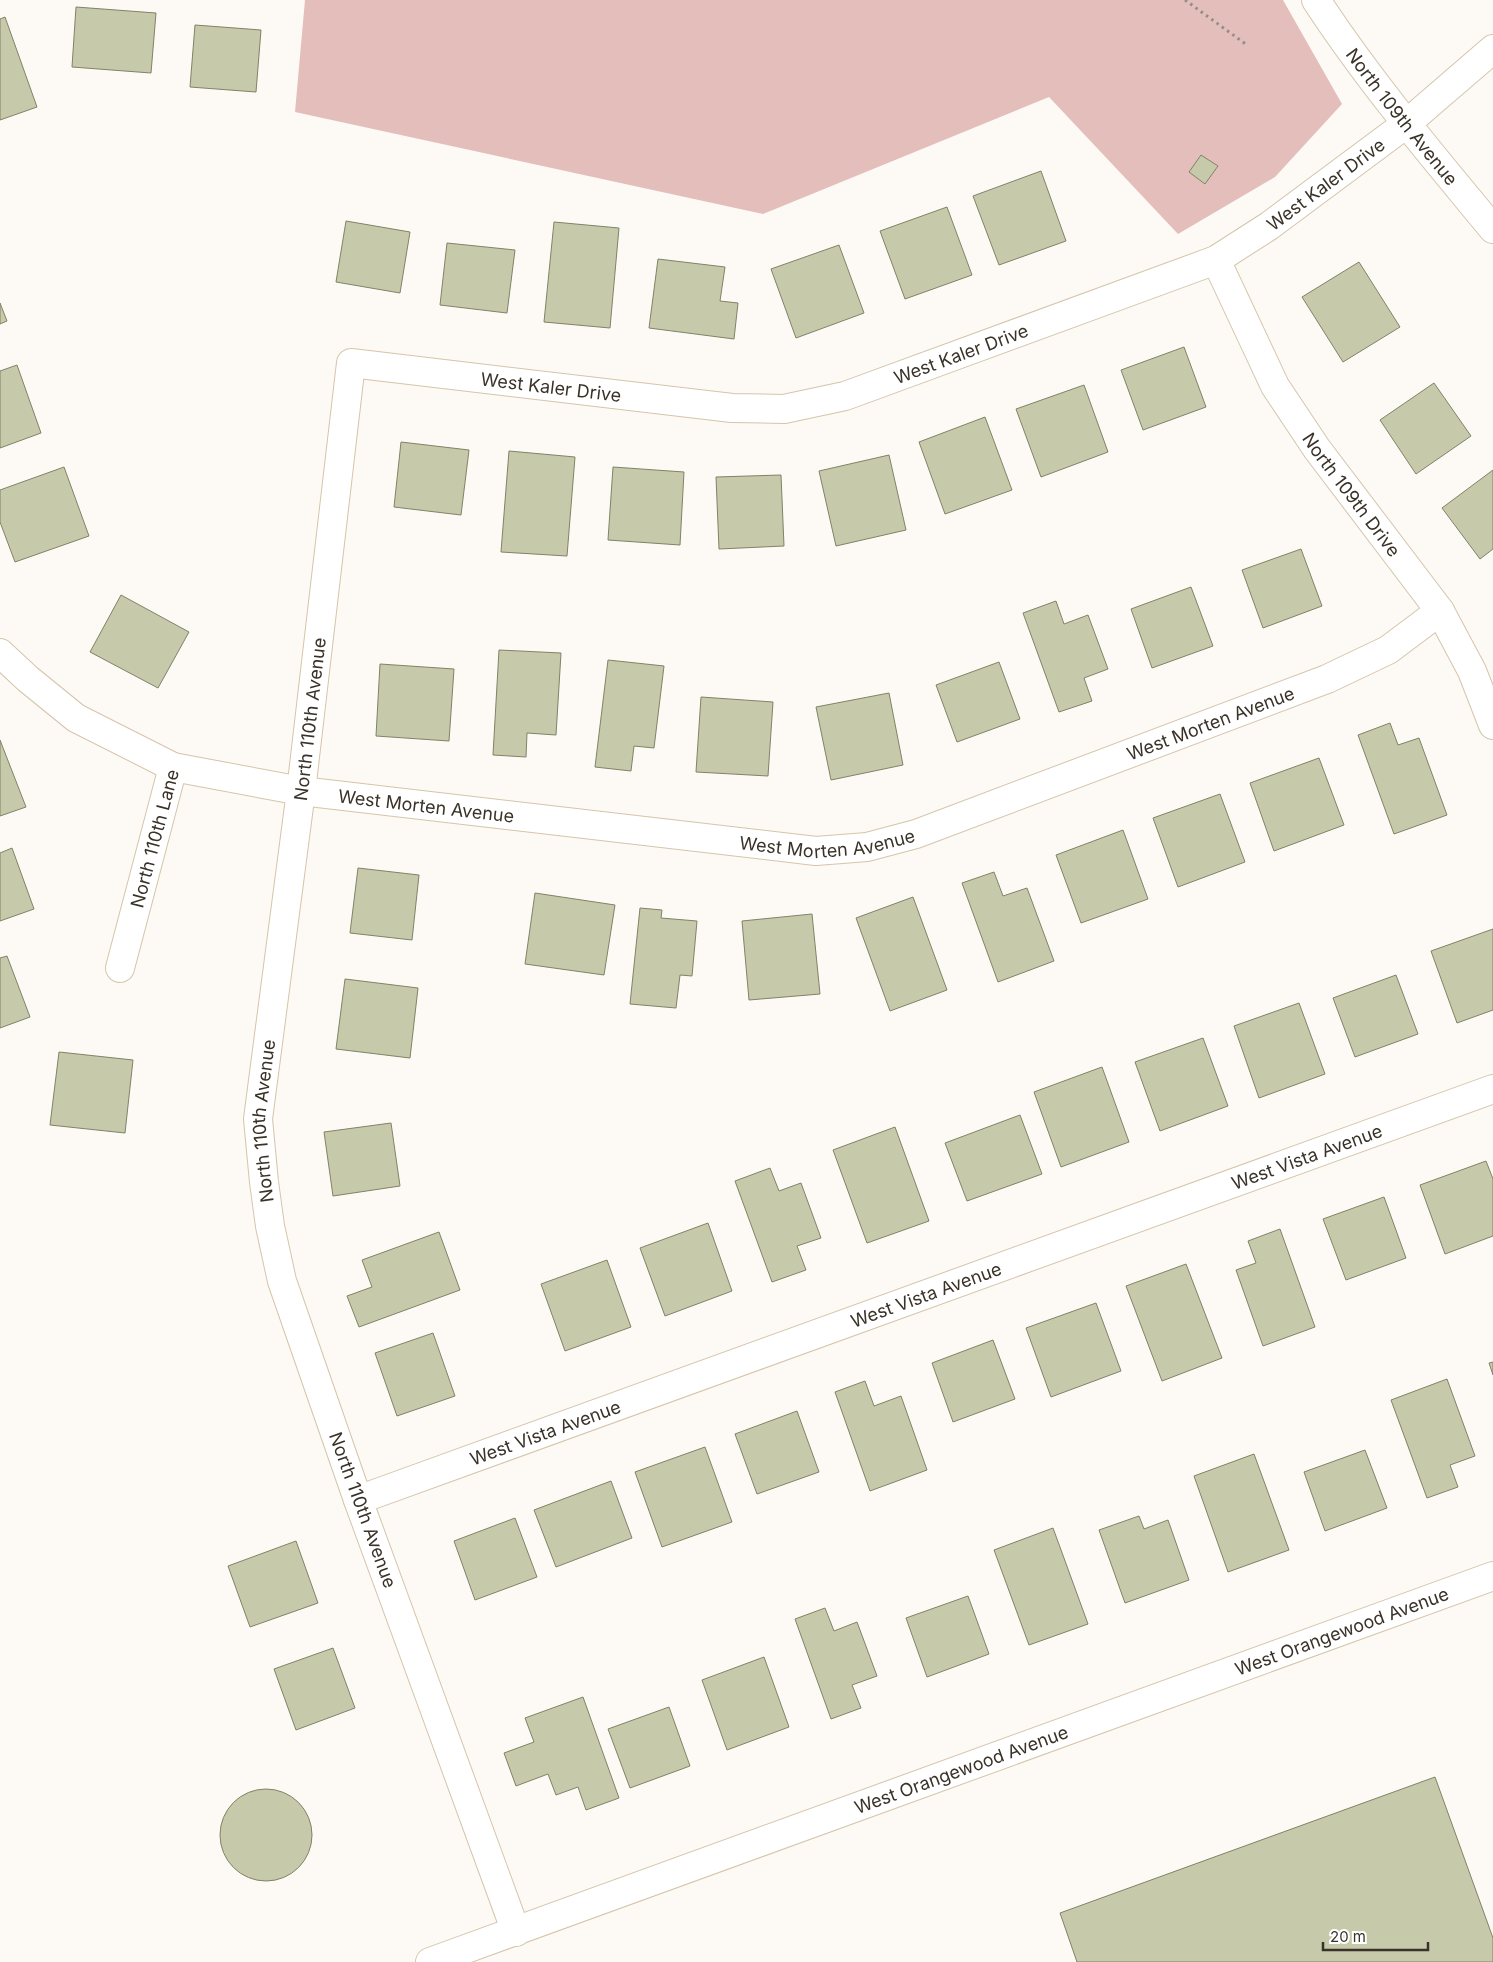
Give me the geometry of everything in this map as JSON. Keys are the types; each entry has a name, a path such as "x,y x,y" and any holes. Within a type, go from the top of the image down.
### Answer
{"street":[{"name":"North 109th Avenue","path":"1316,0 1340,38 1406,124 1493,229"},
{"name":"West Kaler Drive","path":"351,363 732,408 784,409 845,396 1216,260 1269,226 1406,124 1493,49"},
{"name":"North 109th Drive","path":"1216,260 1275,386 1317,449 1440,611 1472,671 1493,725"},
{"name":"North 110th Avenue","path":"351,363 301,791 258,1119 270,1226 282,1281 358,1500 516,1932"},
{"name":"West Morten Avenue","path":"173,767 301,791 816,851 867,847 916,834 1327,679 1388,650 1440,611"},
{"name":"North 110th Lane","path":"0,653 28,679 76,718 173,767 120,968"},
{"name":"West Vista Avenue","path":"358,1500 1493,1089"},
{"name":"West Orangewood Avenue","path":"430,1962 1493,1576"}],"path":[{"path":"1184,0 1247,45"}],"shaded area":[{"path":"305,0 1283,0 1342,104 1275,177 1178,234 1049,97 763,214 295,112"}],"building":[{"path":"76,7 156,13 151,73 72,67"},
{"path":"5,17 37,107 0,120 0,19"},
{"path":"195,25 261,30 256,92 190,87"},
{"path":"1201,155 1218,166 1205,184 1189,172"},
{"path":"1041,171 1066,241 999,265 973,196"},
{"path":"947,207 972,275 905,299 880,231"},
{"path":"346,221 410,232 400,293 336,282"},
{"path":"554,222 619,228 610,328 544,322"},
{"path":"447,243 515,250 507,313 440,305"},
{"path":"839,245 864,313 796,338 771,269"},
{"path":"658,259 725,267 720,301 738,303 734,339 649,328"},
{"path":"1359,262 1400,327 1343,362 1302,297"},
{"path":"0,303 7,321 0,324"},
{"path":"1184,347 1206,407 1143,430 1121,370"},
{"path":"17,365 41,433 0,448 0,371"},
{"path":"1434,383 1471,436 1416,474 1380,420"},
{"path":"1084,385 1108,452 1041,477 1016,409"},
{"path":"985,417 1012,490 945,514 919,442"},
{"path":"401,442 469,450 461,515 394,507"},
{"path":"509,451 575,457 567,556 501,552"},
{"path":"889,455 906,530 836,546 819,471"},
{"path":"64,467 89,536 15,562 0,522 0,490"},
{"path":"613,467 684,472 680,545 608,540"},
{"path":"1493,470 1493,549 1480,559 1442,508"},
{"path":"781,475 784,546 719,549 716,477"},
{"path":"1301,549 1322,606 1263,628 1242,570"},
{"path":"1191,587 1213,646 1152,668 1131,609"},
{"path":"121,595 189,632 158,688 90,652"},
{"path":"1056,601 1064,624 1088,615 1108,669 1084,678 1092,701 1059,712 1023,613"},
{"path":"499,650 561,653 556,735 527,733 526,757 493,755"},
{"path":"608,660 664,666 654,748 634,746 631,771 595,767"},
{"path":"999,662 1020,719 957,742 936,685"},
{"path":"380,664 454,669 449,741 376,736"},
{"path":"889,693 903,765 831,780 816,707"},
{"path":"701,697 773,702 768,776 696,772"},
{"path":"1390,723 1398,745 1419,738 1447,815 1394,834 1358,735"},
{"path":"0,740 26,807 0,816"},
{"path":"1319,758 1344,825 1274,851 1250,783"},
{"path":"1220,794 1245,862 1178,887 1153,818"},
{"path":"1123,830 1148,899 1081,923 1056,855"},
{"path":"12,848 34,909 0,921 0,853"},
{"path":"358,868 419,875 412,940 350,933"},
{"path":"994,872 1003,896 1027,888 1054,961 998,982 962,883"},
{"path":"535,893 615,905 604,975 525,964"},
{"path":"913,897 947,990 890,1011 856,918"},
{"path":"640,908 662,910 661,918 697,921 692,976 680,975 676,1008 630,1004"},
{"path":"812,914 820,994 749,1000 742,921"},
{"path":"1493,929 1493,1010 1457,1023 1431,951"},
{"path":"7,956 30,1017 0,1028 0,958"},
{"path":"1396,975 1418,1034 1355,1057 1333,998"},
{"path":"345,979 418,988 410,1058 336,1049"},
{"path":"1299,1003 1325,1074 1259,1098 1234,1026"},
{"path":"1203,1038 1228,1106 1160,1131 1135,1062"},
{"path":"59,1052 133,1060 125,1133 50,1125"},
{"path":"1102,1067 1129,1142 1061,1167 1034,1092"},
{"path":"1020,1115 1042,1174 967,1201 945,1143"},
{"path":"391,1123 400,1186 333,1196 324,1132"},
{"path":"895,1127 929,1221 867,1243 833,1150"},
{"path":"1486,1161 1493,1179 1493,1236 1445,1254 1420,1185"},
{"path":"770,1168 779,1191 801,1183 821,1238 797,1246 806,1270 772,1282 735,1181"},
{"path":"1384,1197 1406,1258 1346,1280 1323,1219"},
{"path":"708,1223 732,1291 665,1316 640,1248"},
{"path":"1280,1229 1315,1327 1263,1346 1236,1270 1256,1263 1248,1241"},
{"path":"439,1232 460,1290 359,1327 347,1296 372,1287 362,1260"},
{"path":"607,1260 631,1327 565,1351 541,1284"},
{"path":"1186,1264 1222,1358 1162,1381 1126,1286"},
{"path":"1096,1303 1121,1371 1051,1397 1026,1328"},
{"path":"433,1333 455,1396 397,1416 375,1353"},
{"path":"993,1340 1015,1399 953,1422 932,1363"},
{"path":"1493,1362 1493,1375 1489,1363"},
{"path":"1447,1379 1475,1456 1450,1465 1458,1487 1427,1498 1391,1400"},
{"path":"865,1381 874,1406 901,1396 927,1470 870,1491 835,1392"},
{"path":"797,1411 819,1472 757,1494 735,1434"},
{"path":"705,1447 732,1522 662,1547 635,1472"},
{"path":"1365,1450 1387,1508 1325,1531 1304,1472"},
{"path":"1254,1454 1289,1550 1228,1572 1194,1476"},
{"path":"611,1481 632,1538 556,1567 534,1510"},
{"path":"1139,1516 1144,1529 1168,1520 1189,1580 1125,1603 1099,1530"},
{"path":"515,1518 537,1577 475,1600 454,1541"},
{"path":"1053,1528 1088,1624 1029,1645 994,1550"},
{"path":"296,1541 318,1603 250,1627 228,1566"},
{"path":"968,1596 989,1654 927,1677 906,1618"},
{"path":"825,1608 834,1631 857,1622 877,1676 852,1685 861,1708 831,1719 795,1619"},
{"path":"333,1648 355,1708 296,1730 274,1669"},
{"path":"764,1657 789,1727 727,1750 702,1680"},
{"path":"583,1697 619,1798 586,1810 578,1787 556,1795 548,1774 516,1786 504,1753 534,1742 525,1718"},
{"path":"669,1707 690,1766 630,1788 608,1729"},
{"path":"1435,1777 1493,1938 1493,1962 1077,1962 1060,1913"},
{"path":"266,1789 283,1793 298,1803 308,1818 312,1835 308,1852 298,1867 283,1877 266,1881 249,1877 234,1867 224,1852 220,1835 224,1818 234,1803 249,1793"}]}
